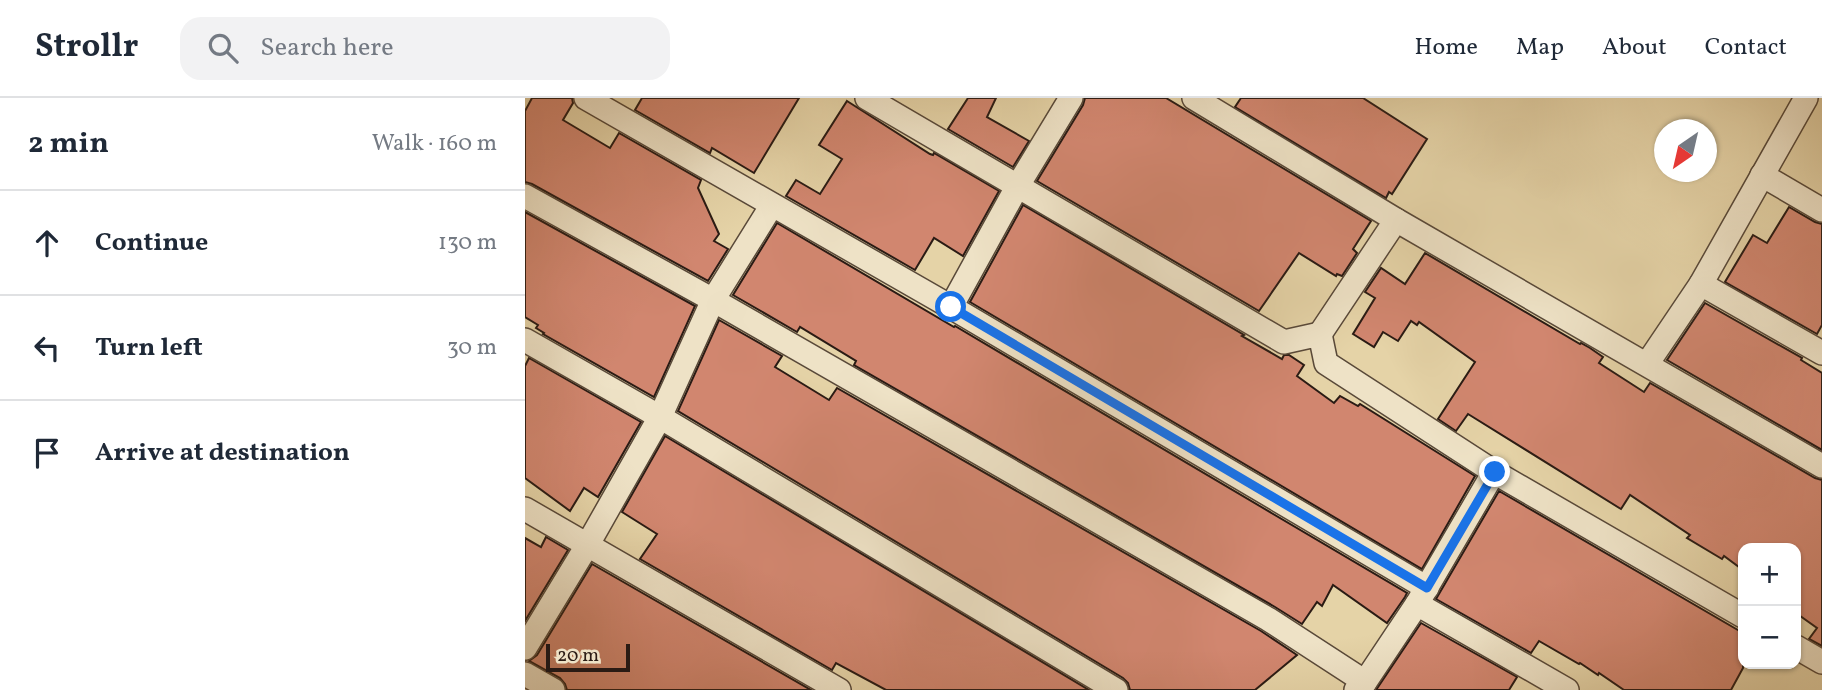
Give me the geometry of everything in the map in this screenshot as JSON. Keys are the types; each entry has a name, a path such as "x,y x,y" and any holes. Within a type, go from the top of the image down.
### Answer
{"street":[{"path":"586,98 951,307 1422,596 1567,690"},
{"path":"867,98 1284,342 1326,363 1495,472 1738,613"},
{"path":"951,307 1017,187 1071,98"},
{"path":"1194,98 1396,220 1822,466"},
{"path":"1647,364 1702,284 1806,98"},
{"path":"1762,175 1822,210"},
{"path":"525,196 713,300 1268,619 1360,686 1422,596 1495,472"},
{"path":"525,648 660,417 713,300 772,205"},
{"path":"1284,342 1320,334 1396,220"},
{"path":"1702,284 1822,354"},
{"path":"1320,334 1326,363"},
{"path":"525,340 660,417 1116,690"},
{"path":"525,509 839,690"},
{"path":"1801,650 1822,662"},
{"path":"525,674 553,690"}],"building":[{"path":"532,98 572,98 573,103 563,120 610,148 619,133 701,180 698,188 719,234 714,241 728,249 708,281 525,182 525,111"},
{"path":"642,98 799,98 754,173 712,148 710,153 635,110"},
{"path":"968,98 996,98 987,117 1029,141 1013,167 948,129"},
{"path":"1085,98 1166,98 1371,221 1353,249 1357,253 1342,276 1336,276 1299,253 1259,311 1037,181"},
{"path":"1241,98 1363,98 1427,139 1392,194 1389,192 1386,198 1235,107"},
{"path":"847,101 930,154 934,153 999,191 963,256 934,238 915,270 786,196 796,180 820,194 842,159 819,145"},
{"path":"1023,205 1282,359 1284,355 1289,355 1304,365 1297,376 1334,403 1340,396 1358,406 1360,404 1475,476 1422,569 970,302"},
{"path":"1789,207 1822,224 1822,325 1817,334 1725,282 1753,235 1767,243"},
{"path":"525,212 695,306 654,397 543,334 536,328 538,325 525,317"},
{"path":"777,223 1407,593 1405,597 1387,623 1333,585 1322,606 1317,602 1302,624 854,365 856,361 800,327 797,332 733,295"},
{"path":"1425,253 1590,348 1603,357 1599,363 1644,392 1650,383 1822,480 1822,646 1809,639 1817,628 1801,617 1801,543 1738,543 1738,566 1724,556 1722,559 1687,538 1690,535 1630,495 1621,509 1468,414 1456,431 1438,419 1475,362 1419,322 1417,325 1411,321 1398,341 1383,332 1374,347 1353,334 1375,298 1365,292 1381,268 1405,284"},
{"path":"1705,303 1802,358 1801,360 1822,373 1822,450 1667,360"},
{"path":"719,320 782,356 775,367 829,400 837,388 1261,631 1297,655 1255,690 1130,690 1123,678 678,411"},
{"path":"529,358 641,422 598,497 584,488 570,511 525,478 525,366"},
{"path":"665,436 1089,690 886,690 836,663 832,670 640,559 657,534 622,512"},
{"path":"1499,491 1738,630 1738,669 1742,669 1731,690 1624,690 1599,673 1598,675 1539,641 1531,653 1436,599"},
{"path":"546,537 568,550 525,621 525,538 541,547"},
{"path":"592,564 811,690 567,690 560,678 529,661 537,655"},
{"path":"1421,623 1517,677 1509,690 1376,690"}],"route":[{"path":"951,307 1427,588 1495,472"}]}
